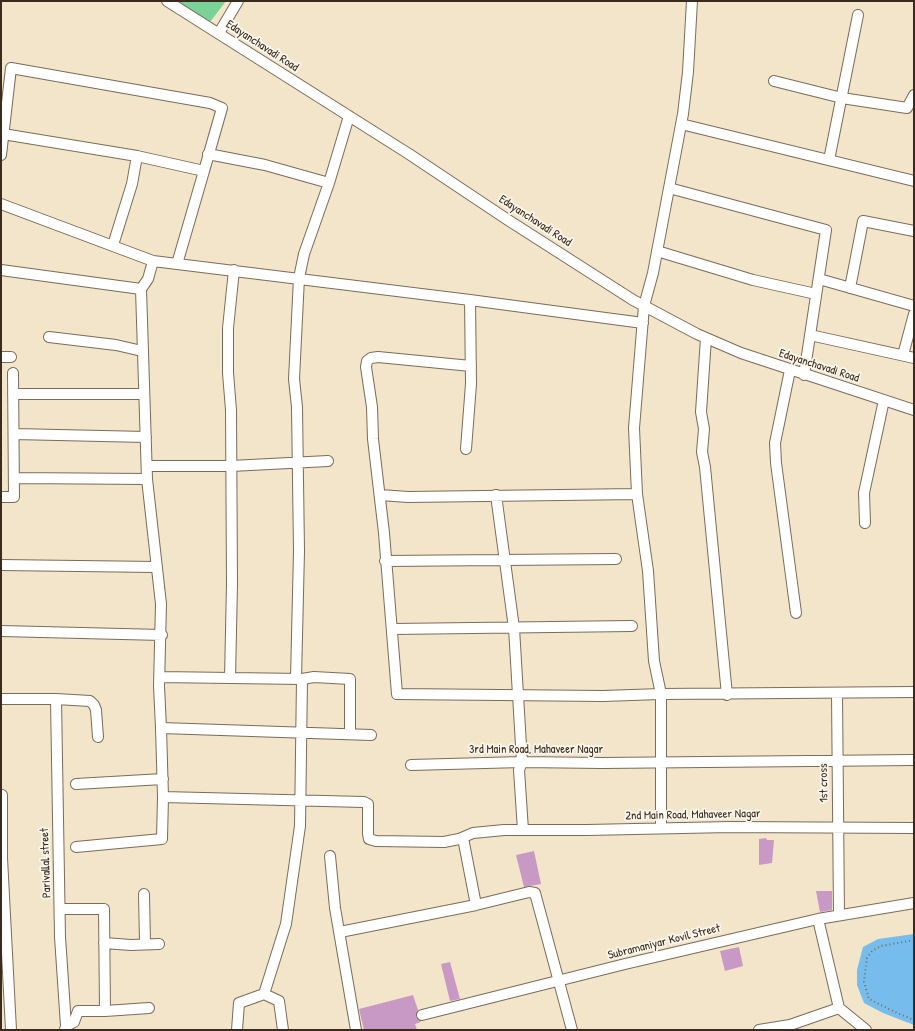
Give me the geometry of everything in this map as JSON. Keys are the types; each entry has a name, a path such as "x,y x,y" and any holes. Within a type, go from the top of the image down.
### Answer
{"street":[{"name":"Edayanchavadi Road","path":"167,1 644,306 706,338 741,353 914,410"},
{"path":"219,33 238,1"},
{"path":"661,828 661,694 654,661 648,570 637,494 634,428 644,306 654,273 681,124 688,72 692,1"},
{"path":"829,160 858,15"},
{"path":"1,155 11,68 210,103 222,108 177,264"},
{"path":"774,81 842,98 907,108 914,96"},
{"path":"264,994 286,924 300,826 302,732 299,679 299,551 294,363 299,278 304,254 329,184 349,116"},
{"path":"681,124 914,181"},
{"path":"3,134 137,156 204,171"},
{"path":"208,154 265,165 329,184"},
{"path":"113,245 132,184 137,156"},
{"path":"669,188 826,230 804,375"},
{"path":"1,204 153,260 642,323"},
{"path":"850,288 862,221 914,231"},
{"path":"657,251 753,280 816,294"},
{"path":"76,847 162,839 163,779 160,677 162,635 160,587 156,567 147,479 141,289 148,280 153,260"},
{"path":"1,270 141,289"},
{"path":"230,678 232,584 231,410 228,373 228,328 234,270"},
{"path":"819,279 914,306"},
{"path":"466,449 471,366 470,300"},
{"path":"903,355 914,314"},
{"path":"810,335 914,358"},
{"path":"49,336 142,351"},
{"path":"706,338 702,412 704,428 702,452 705,467 727,694"},
{"path":"471,366 378,357 371,358 367,361 366,367 372,407 373,439 380,495 392,629 395,691 397,694 603,696 661,694 914,692"},
{"path":"790,370 775,443 776,463 796,613"},
{"path":"1,497 14,497 13,373"},
{"path":"13,394 144,394"},
{"path":"865,523 864,493 884,400"},
{"path":"14,434 146,437"},
{"path":"147,466 231,466 328,461"},
{"path":"14,478 147,479"},
{"path":"380,495 408,497 637,494"},
{"path":"496,495 514,628 522,762 519,770 523,830"},
{"path":"385,561 616,559"},
{"path":"1,565 156,567"},
{"path":"392,629 632,626"},
{"path":"1,631 162,635"},
{"path":"160,677 299,679 314,677 350,679 350,734"},
{"name":"1st cross","path":"836,693 839,915"},
{"path":"1,699 56,699 90,701 94,704 98,737"},
{"name":"Parivallal street","path":"56,699 60,937 66,1028"},
{"path":"161,728 371,735"},
{"name":"3rd Main Road, Mahaveer Nagar","path":"411,765 522,762 914,760"},
{"path":"76,784 163,779"},
{"path":"2,795 2,858 11,1030"},
{"path":"163,797 364,802 368,804 368,834 370,839 376,841 444,842 463,838 476,905"},
{"name":"2nd Main Road, Mahaveer Nagar","path":"463,838 473,833 504,830 730,826 914,828"},
{"path":"330,856 335,908 356,1030"},
{"path":"340,932 476,905 522,893 535,893 572,1030"},
{"path":"144,894 144,944"},
{"name":"Subramaniyar Kovil Street","path":"422,1015 625,964 818,918 914,903"},
{"path":"60,909 104,909 106,1011"},
{"path":"818,918 839,1008 866,1030"},
{"path":"104,944 159,944"},
{"path":"237,1030 239,1002 264,994 279,1001 283,1030"},
{"path":"66,1028 74,1022 78,1011 149,1008"},
{"path":"759,1030 790,1025 839,1008"}],"path":[{"path":"914,940 881,946 872,951 867,958 864,982 869,999 896,1014 914,1020"}],"green space":[{"path":"168,1 226,1 207,26"}],"water":[{"path":"914,934 914,1025 883,1013 864,1003 857,985 857,970 863,947 878,939"}],"building":[{"path":"766,838 767,840 774,840 772,863 759,865 759,839"},
{"path":"534,851 541,884 524,887 516,855"},
{"path":"816,891 832,891 832,910 820,912"},
{"path":"739,947 743,966 725,971 720,951"},
{"path":"450,962 460,999 450,1001 441,964"},
{"path":"413,995 418,1010 416,1017 421,1022 415,1024 417,1030 364,1030 359,1009"}]}
